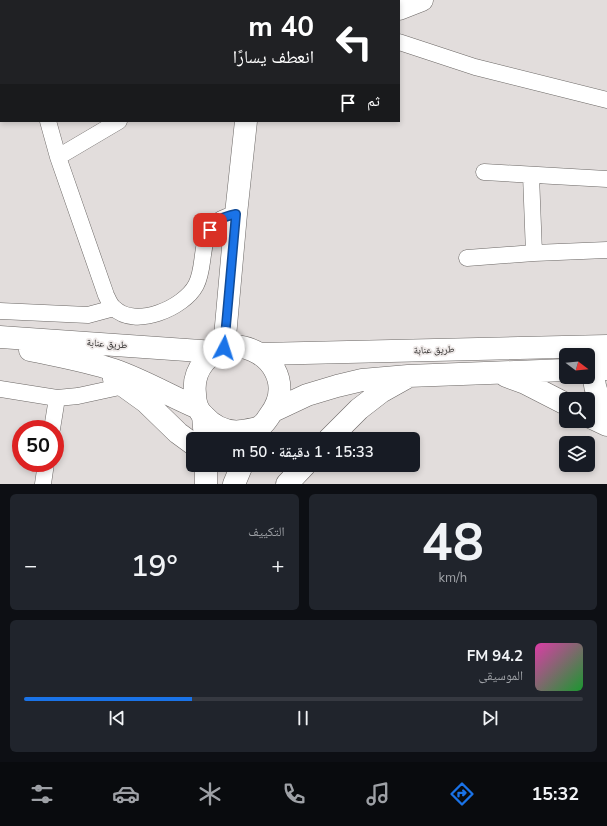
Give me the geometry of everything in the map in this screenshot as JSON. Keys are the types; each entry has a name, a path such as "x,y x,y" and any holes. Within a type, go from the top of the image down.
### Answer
{"main road":[{"path":"400,9 422,0"},
{"path":"220,350 246,122"},
{"name":"طريق عنابة","path":"0,337 220,350"},
{"name":"طريق عنابة","path":"0,343 115,370 149,385 201,412"},
{"path":"204,432 201,412 195,398 195,377 206,359 220,350 244,347 253,349 268,360 273,367 279,385 277,402 263,425"},
{"path":"606,348 596,369 595,387 599,398 607,409"},
{"name":"طريق عنابة","path":"261,354 606,348"},
{"path":"94,364 146,402 186,439"},
{"path":"201,412 212,424 224,430 236,432 249,430 263,425 307,395 362,380 408,376 497,374 559,370"},
{"path":"497,374 525,383 559,400"},
{"path":"336,432 359,409 381,392 408,376"},
{"path":"595,420 607,426"},
{"path":"206,472 206,484"},
{"path":"234,484 239,472"},
{"path":"287,484 298,472"}],"street":[{"path":"400,42 475,67 607,100"},
{"path":"48,122 58,157 106,295 114,308 126,315 140,318 153,315 168,309 185,297 196,285 206,240 210,230 216,222 223,217 236,214"},
{"path":"58,157 117,122"},
{"path":"484,172 607,179"},
{"path":"531,175 534,253"},
{"path":"467,258 607,250"},
{"path":"0,311 88,315 114,308"},
{"path":"0,389 57,398 78,396 124,386"},
{"path":"53,420 57,398"},
{"path":"43,484 45,472"}],"route":[{"path":"210,230 216,222 223,217 236,214 224,348"}]}
